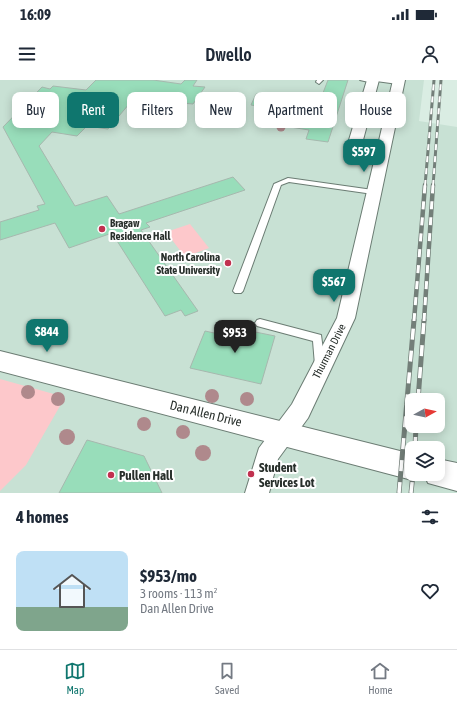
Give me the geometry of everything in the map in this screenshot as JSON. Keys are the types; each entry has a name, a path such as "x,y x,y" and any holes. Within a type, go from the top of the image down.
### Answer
{"street":[{"path":"372,80 356,140 361,146 384,150"},
{"name":"Thurman Drive","path":"257,493 267,455 300,411 320,368 337,340 346,318 373,192 384,150 384,138 398,81"},
{"name":"Dan Allen Drive","path":"0,361 405,464"},
{"path":"445,474 457,477"}],"lane":[{"path":"372,80 398,81"},
{"path":"238,291 278,184 288,180 373,192"},
{"path":"260,323 318,338 320,368"}],"shaded area":[{"name":"North Carolina State University","path":"0,80 424,80 419,121 457,127 457,493 0,493"},
{"path":"190,224 209,248 185,257 166,232"},
{"path":"0,379 61,396 64,399 26,465 0,491"}],"building":[{"name":"Bragaw Residence Hall","path":"96,80 153,80 181,84 185,80 197,80 193,86 205,87 201,92 195,92 195,101 193,104 187,104 187,92 127,92 127,106 119,116 119,92 67,92 67,128 85,128 77,136 52,132 39,146 75,206 107,196 119,214 233,177 245,190 146,223 150,227 141,230 198,311 185,316 181,310 165,316 112,233 69,248 55,223 0,240 0,222 39,210 37,206 45,204 3,127 12,118 12,128 59,128 59,92 37,92 42,87 50,89 53,86 86,90"},
{"path":"328,80 348,80 337,114 337,92 323,92"},
{"path":"254,98 254,106 251,105"},
{"path":"296,128 333,128 328,142 306,139 309,130"},
{"path":"231,327 275,336 261,384 190,368 205,331 228,336"},
{"name":"Pullen Hall","path":"87,440 144,456 162,493 59,493"}],"railway":[{"path":"425,186 434,80"},
{"path":"433,186 441,80"},
{"path":"414,321 425,185"},
{"path":"424,321 433,185"},
{"path":"399,493 414,320"},
{"path":"419,393 424,320"},
{"path":"415,441 416,433"},
{"path":"411,493 412,481"}],"place":[{"name":"Bragaw Residence Hall","path":"102,229"},
{"name":"North Carolina State University","path":"228,263"},
{"name":"Student Services Lot","path":"251,474"},
{"name":"Pullen Hall","path":"111,475"}]}
